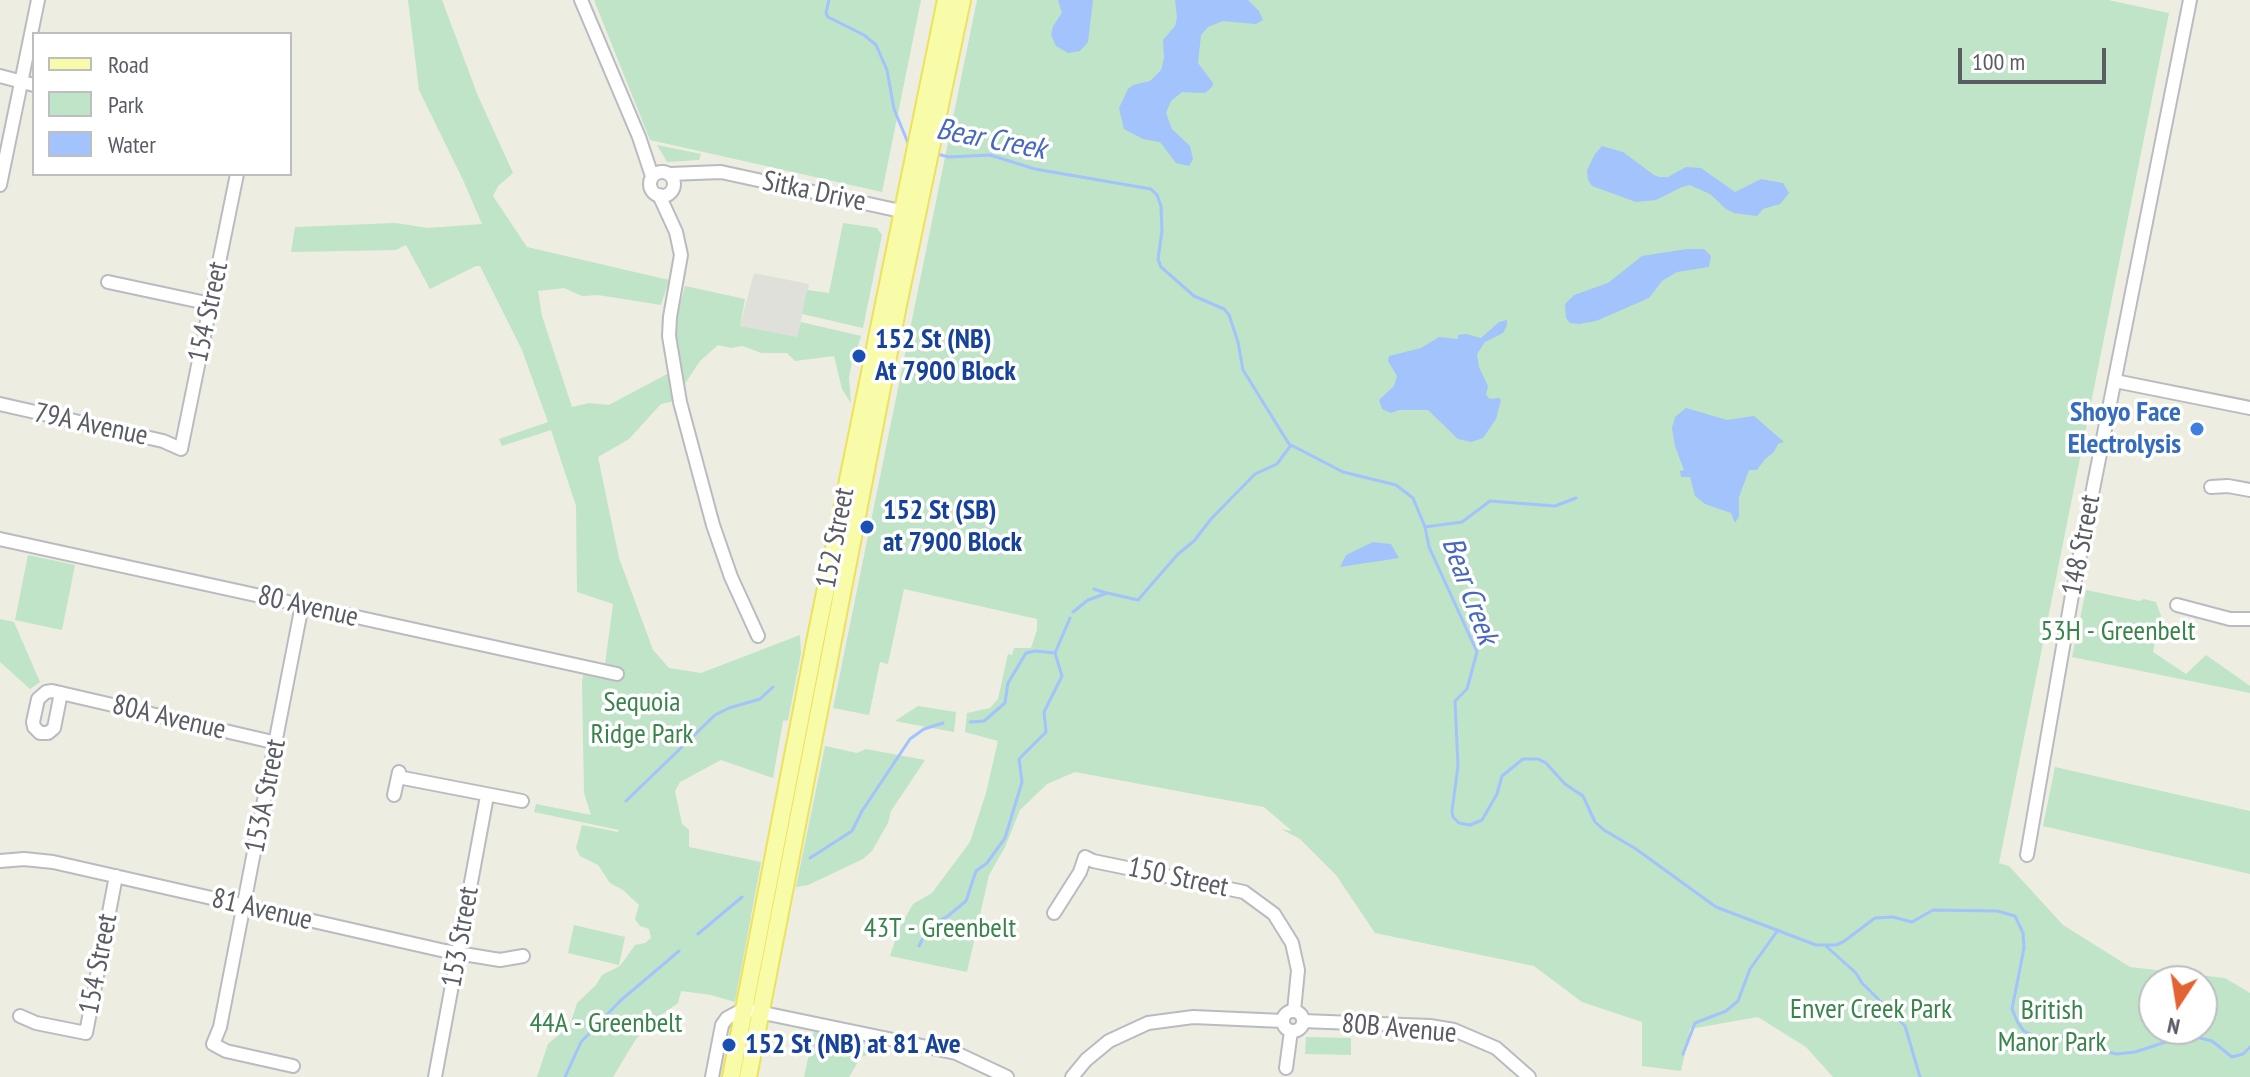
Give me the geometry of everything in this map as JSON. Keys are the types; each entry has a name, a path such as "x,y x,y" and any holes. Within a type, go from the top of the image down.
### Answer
{"main road":[{"name":"152 Street","path":"748,1077 753,1010 920,168 946,0"},
{"name":"152 Street","path":"926,135 962,0"},
{"name":"152 Street","path":"731,1077 753,1010"}],"street":[{"path":"34,32 38,0"},
{"path":"581,0 639,137 665,183 681,255 669,336 680,402 713,525 731,577 758,636"},
{"name":"148 Street","path":"2027,855 2072,595 2190,0"},
{"path":"0,185 28,84 32,50"},
{"path":"0,76 28,84"},
{"name":"Sitka Drive","path":"665,183 721,172 909,213"},
{"name":"154 Street","path":"181,449 237,176"},
{"path":"108,282 211,304"},
{"path":"2115,381 2250,408"},
{"name":"79A Avenue","path":"0,404 163,441 181,449"},
{"path":"2211,487 2250,490"},
{"name":"80 Avenue","path":"0,539 617,674"},
{"name":"153A Street","path":"293,1066 226,1051 213,1044 220,1027 302,605"},
{"path":"2177,605 2230,619 2250,619"},
{"name":"80A Avenue","path":"61,693 277,743"},
{"path":"394,795 398,775 522,801"},
{"name":"153 Street","path":"436,1077 457,967 456,952 487,796"},
{"name":"150 Street","path":"1054,913 1080,872 1085,857 1240,890 1266,905 1283,924 1291,939 1298,970 1298,1016"},
{"name":"81 Avenue","path":"0,861 41,860 456,952 500,960 523,956"},
{"name":"154 Street","path":"20,1016 36,1023 86,1033 116,876"},
{"path":"712,1077 722,1025 727,1018 753,1010 960,1054 1007,1077"},
{"path":"1072,1077 1086,1060 1109,1041 1148,1023 1189,1017 1299,1029 1298,1016"},
{"name":"80B Avenue","path":"1298,1016 1448,1028 1491,1045 1529,1077"},
{"path":"1286,1068 1287,1026"}],"shaded area":[{"path":"754,273 809,284 797,338 740,326"}],"green space":[{"name":"Sequoia Ridge Park","path":"408,0 442,0 478,96 513,173 498,186 493,196 527,247 669,280 661,305 598,295 582,296 564,288 538,291 542,316 572,407 589,403 609,405 669,373 675,401 661,404 629,439 598,457 619,558 653,650 669,668 701,673 800,635 801,653 788,720 783,721 773,778 721,760 680,782 675,791 682,824 689,830 689,847 761,862 735,1002 681,991 678,1003 649,1024 636,1039 613,1077 537,1077 548,1044 570,1025 577,1003 602,975 620,966 635,945 651,938 649,929 640,926 635,919 639,905 610,883 598,865 580,856 576,848 582,825 619,830 534,812 536,804 591,815 584,793 582,682 586,661 605,665 613,604 577,592 576,506 551,430 502,446 499,439 548,422 522,350 480,266 430,289 406,245 396,250 291,252 295,227 396,223 428,228 482,224 419,90"},
{"path":"594,0 921,0 882,192 650,140"},
{"path":"977,0 2108,0 2169,13 1999,863 2009,866 2063,925 2130,967 2138,968 2138,1045 2218,1045 2218,977 2250,993 2250,1077 1833,1077 1806,1047 1758,1017 1690,1029 1681,1071 1642,1066 1642,1022 1582,1002 1534,966 1375,933 1336,875 1300,839 1281,829 1292,831 1264,807 1075,772 1047,784 1020,810 989,875 967,972 890,956 899,929 913,904 932,893 970,842 998,741 965,732 967,713 990,708 998,699 1008,654 1012,655 1014,648 1031,648 1037,619 904,589 888,664 880,662 869,715 833,708"},
{"path":"657,145 701,154 699,160 667,162"},
{"path":"843,223 877,228 882,235 863,328 802,314 807,290 829,293"},
{"path":"685,286 745,299 740,326 797,337 801,322 861,336 854,350 849,378 851,403 842,389 834,356 795,361 787,353 762,353 742,346 731,348 718,345 700,361 684,385 676,335"},
{"path":"28,555 75,565 62,630 15,620"},
{"name":"53H - Greenbelt","path":"2086,590 2156,602 2161,616 2153,652 2186,674 2206,655 2250,686 2250,693 2072,657"},
{"path":"0,619 14,622 40,682 30,689 0,662"},
{"path":"918,706 956,712 954,732 895,721"},
{"name":"43T - Greenbelt","path":"825,746 857,753 866,749 925,760 891,811 888,823 872,851 863,859 808,885 796,887"},
{"path":"2055,767 2250,811 2250,874 2043,826"},
{"path":"574,925 625,937 619,965 568,953"},
{"path":"814,1031 865,1042 864,1046 873,1046 873,1053 861,1057 849,1077 804,1077"},
{"path":"1306,1037 1351,1038 1351,1055 1305,1054"}],"water":[{"path":"1058,0 1093,0 1088,42 1080,51 1068,53 1056,46 1051,35 1062,13"},
{"path":"1175,0 1248,0 1263,20 1256,24 1223,21 1208,27 1201,35 1198,63 1213,83 1212,87 1205,93 1182,92 1171,101 1166,113 1172,129 1190,146 1193,159 1189,166 1176,163 1160,142 1143,139 1124,129 1119,108 1128,89 1150,81 1161,70 1163,40 1175,26 1177,18"},
{"path":"1602,146 1623,152 1660,177 1668,177 1686,167 1701,168 1735,192 1761,179 1783,183 1789,193 1780,204 1763,209 1757,216 1734,213 1710,194 1690,185 1656,200 1636,202 1592,186 1588,180 1587,170"},
{"path":"1704,249 1711,256 1709,267 1677,272 1662,281 1649,298 1596,321 1579,324 1570,323 1566,318 1565,304 1574,295 1608,283 1642,256"},
{"path":"1507,320 1503,333 1485,342 1477,354 1488,386 1486,395 1490,399 1501,400 1496,419 1483,438 1471,442 1458,439 1428,410 1391,413 1382,409 1379,400 1394,386 1397,376 1388,361 1389,356 1421,348 1439,337 1458,339 1458,335 1466,334 1481,338 1499,322"},
{"path":"1686,408 1727,420 1754,416 1784,442 1778,444 1757,470 1749,470 1739,497 1739,516 1735,523 1731,513 1705,504 1695,496 1690,477 1681,477 1680,471 1684,470 1672,428 1675,417"},
{"path":"1373,542 1391,544 1399,558 1340,567 1346,555"}],"waterway":[{"name":"Bear Creek","path":"829,0 828,17 864,35 876,45 887,70 894,109 911,145"},
{"name":"Bear Creek","path":"937,154 949,157 990,155 1035,169 1151,189 1161,206 1162,231 1158,259 1161,267 1194,296 1224,309 1229,315 1243,370 1289,444 1343,472 1396,485 1413,498 1425,527 1429,547 1477,652 1467,689 1455,701 1458,766 1452,811 1459,823 1470,825 1482,820 1497,794 1502,776 1523,759 1538,759 1583,796 1595,822 1604,830 1636,849 1716,907 1816,945 1843,942 1875,918 1893,917 1912,922 1933,910 1997,911 2015,916 2023,933 2024,948 2012,1009 2024,1031 2034,1036 2082,1039 2103,1051 2117,1054 2135,1052 2175,1039 2196,1037 2212,1041 2232,1057 2243,1054 2250,1047"},
{"path":"1073,612 1088,600 1107,593 1138,600 1255,474 1277,464 1291,445"},
{"path":"1425,527 1462,522 1490,501 1555,506 1576,498"},
{"path":"1094,589 1106,593"},
{"path":"970,722 984,721 1005,703 1008,683 1026,653 1055,653 1070,618"},
{"path":"919,946 929,926 966,901 976,871 987,863 1005,838 1022,782 1019,759 1046,732 1044,712 1062,676 1055,653"},
{"path":"626,801 715,715 760,699 773,687"},
{"path":"810,858 852,831 910,739 924,729 943,723"},
{"path":"698,934 742,897"},
{"path":"1683,1054 1695,1023 1726,1011 1738,1001 1750,969 1778,930"},
{"path":"1827,947 1905,1026 1920,1077"},
{"path":"565,1077 581,1042 620,1001 679,951"}],"place":[{"name":"152 St (NB) At 7900 Block","path":"859,356"},
{"name":"Shoyo Face Electrolysis","path":"2197,429"},
{"name":"152 St (SB) at 7900 Block","path":"867,527"},
{"name":"152 St (NB) at 81 Ave","path":"729,1045"}],"park label":[{"name":"Enver Creek Park","path":"1871,1010"},
{"name":"44A - Greenbelt","path":"606,1024"},
{"name":"British Manor Park","path":"2052,1027"}]}
